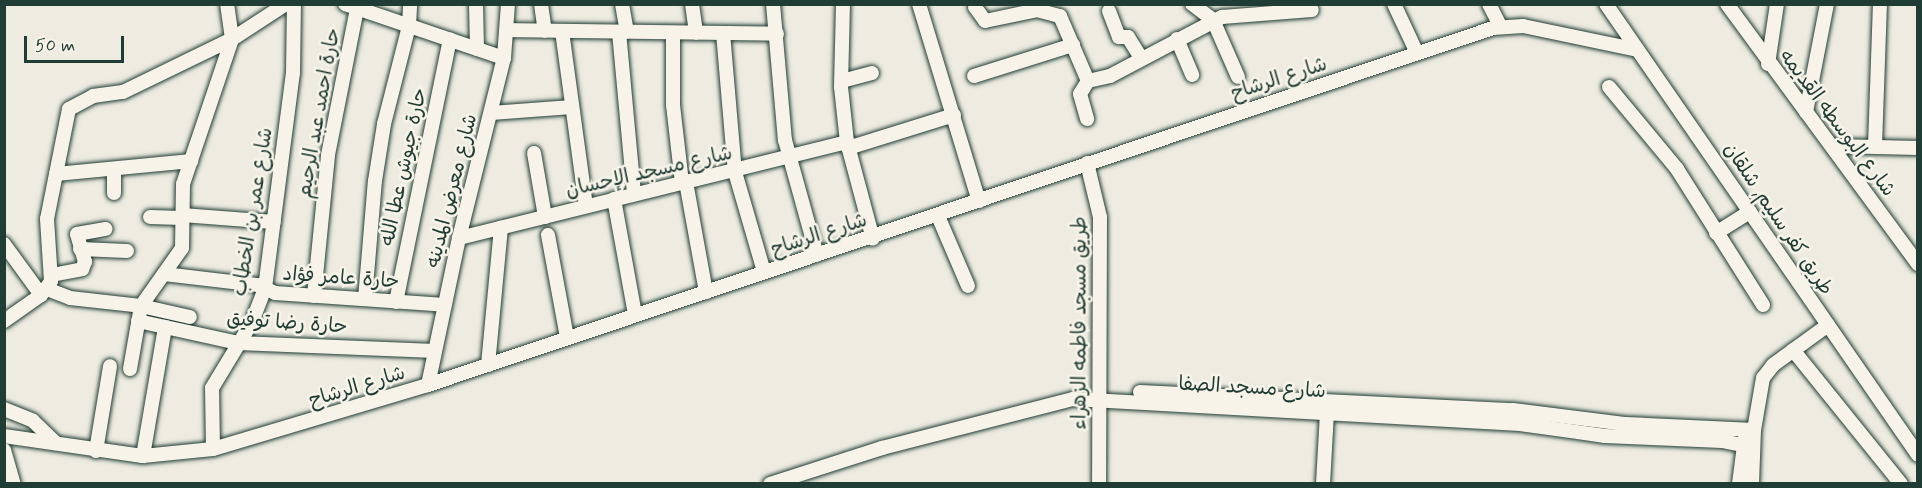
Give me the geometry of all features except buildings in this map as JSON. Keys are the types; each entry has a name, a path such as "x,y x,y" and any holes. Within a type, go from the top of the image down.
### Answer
{"street":[{"path":"130,369 141,306 182,248 183,184 232,39 227,4"},
{"path":"4,321 44,292 52,274 46,236 65,115 74,104 123,92 232,39 286,4"},
{"name":"شارع عمر بن الخطاب","path":"213,450 212,388 252,322 265,288 293,73 294,4"},
{"path":"365,299 375,181 384,124 409,26 410,4"},
{"path":"476,4 477,49"},
{"name":"شارع معرض المدينه","path":"428,385 459,238 504,58 508,4"},
{"path":"541,4 545,31"},
{"path":"622,4 634,194"},
{"path":"692,4 696,33"},
{"path":"773,4 788,157 817,255"},
{"path":"843,4 842,81 848,145 873,239"},
{"path":"919,4 979,201"},
{"path":"1192,4 1213,20 1238,77"},
{"path":"1213,20 1217,4"},
{"path":"1394,4 1417,53"},
{"path":"1489,4 1500,26"},
{"name":"طريق كفر سليم, شلقان","path":"1606,4 1917,455"},
{"name":"شارع البوسطه القديمه","path":"1727,4 1768,64 1834,146 1917,264"},
{"path":"1768,64 1777,4"},
{"path":"1806,112 1827,4"},
{"path":"1875,146 1880,4"},
{"path":"352,6 504,58"},
{"name":"حارة احمد عبد الرحيم","path":"314,296 328,155 352,6"},
{"path":"975,7 985,21 1037,10 1060,16 1088,81"},
{"path":"1087,119 1080,94 1088,81 1110,76 1213,20 1312,10"},
{"path":"1108,11 1119,37 1128,36 1141,58"},
{"name":"شارع الرشاح","path":"4,436 143,456 213,450 428,385 817,255 873,239 1087,164 1500,26 1523,26 1638,50"},
{"path":"507,30 777,34"},
{"path":"562,31 586,206"},
{"path":"673,33 673,105 684,183 706,292"},
{"path":"723,33 735,172 764,273"},
{"path":"1177,39 1192,75"},
{"name":"حارة جيوش عطا الله","path":"396,302 450,40"},
{"path":"974,76 1073,45"},
{"path":"842,81 872,73"},
{"path":"1609,87 1677,169 1763,305"},
{"path":"491,112 572,107"},
{"name":"شارع مسجد الإحسان","path":"459,238 634,194 735,172 788,157 848,145 954,115"},
{"path":"1834,146 1917,148"},
{"path":"534,153 545,217"},
{"path":"56,174 191,161"},
{"name":"طريق مسجد فاطمه الزهراء","path":"1087,164 1100,217 1100,483"},
{"path":"114,169 114,193"},
{"path":"614,199 635,315"},
{"path":"1716,232 1750,212"},
{"path":"938,216 968,285"},
{"path":"150,217 274,222"},
{"path":"52,274 82,269 85,261 77,234 88,225 106,229"},
{"path":"488,365 501,228"},
{"path":"548,235 567,338"},
{"path":"4,244 44,292 70,298 141,306 190,317"},
{"path":"80,249 127,251"},
{"name":"حارة عامر فؤاد","path":"164,274 265,288 275,293 445,305"},
{"name":"حارة رضا توفيق","path":"138,321 238,343 435,351"},
{"path":"1752,483 1754,429 1763,378 1793,350 1828,326"},
{"path":"143,456 165,327"},
{"path":"1793,350 1901,483"},
{"path":"96,451 110,366"},
{"name":"شارع مسجد الصفا","path":"1101,395 1520,424 1605,436 1722,441 1742,445"},
{"name":"شارع مسجد الصفا","path":"770,483 1043,404 1101,395 1513,410 1626,424 1754,429"},
{"path":"4,409 33,421 56,443"},
{"path":"1323,483 1327,412"},
{"path":"1739,483 1742,445 1754,429"},
{"path":"4,450 14,483"}]}
